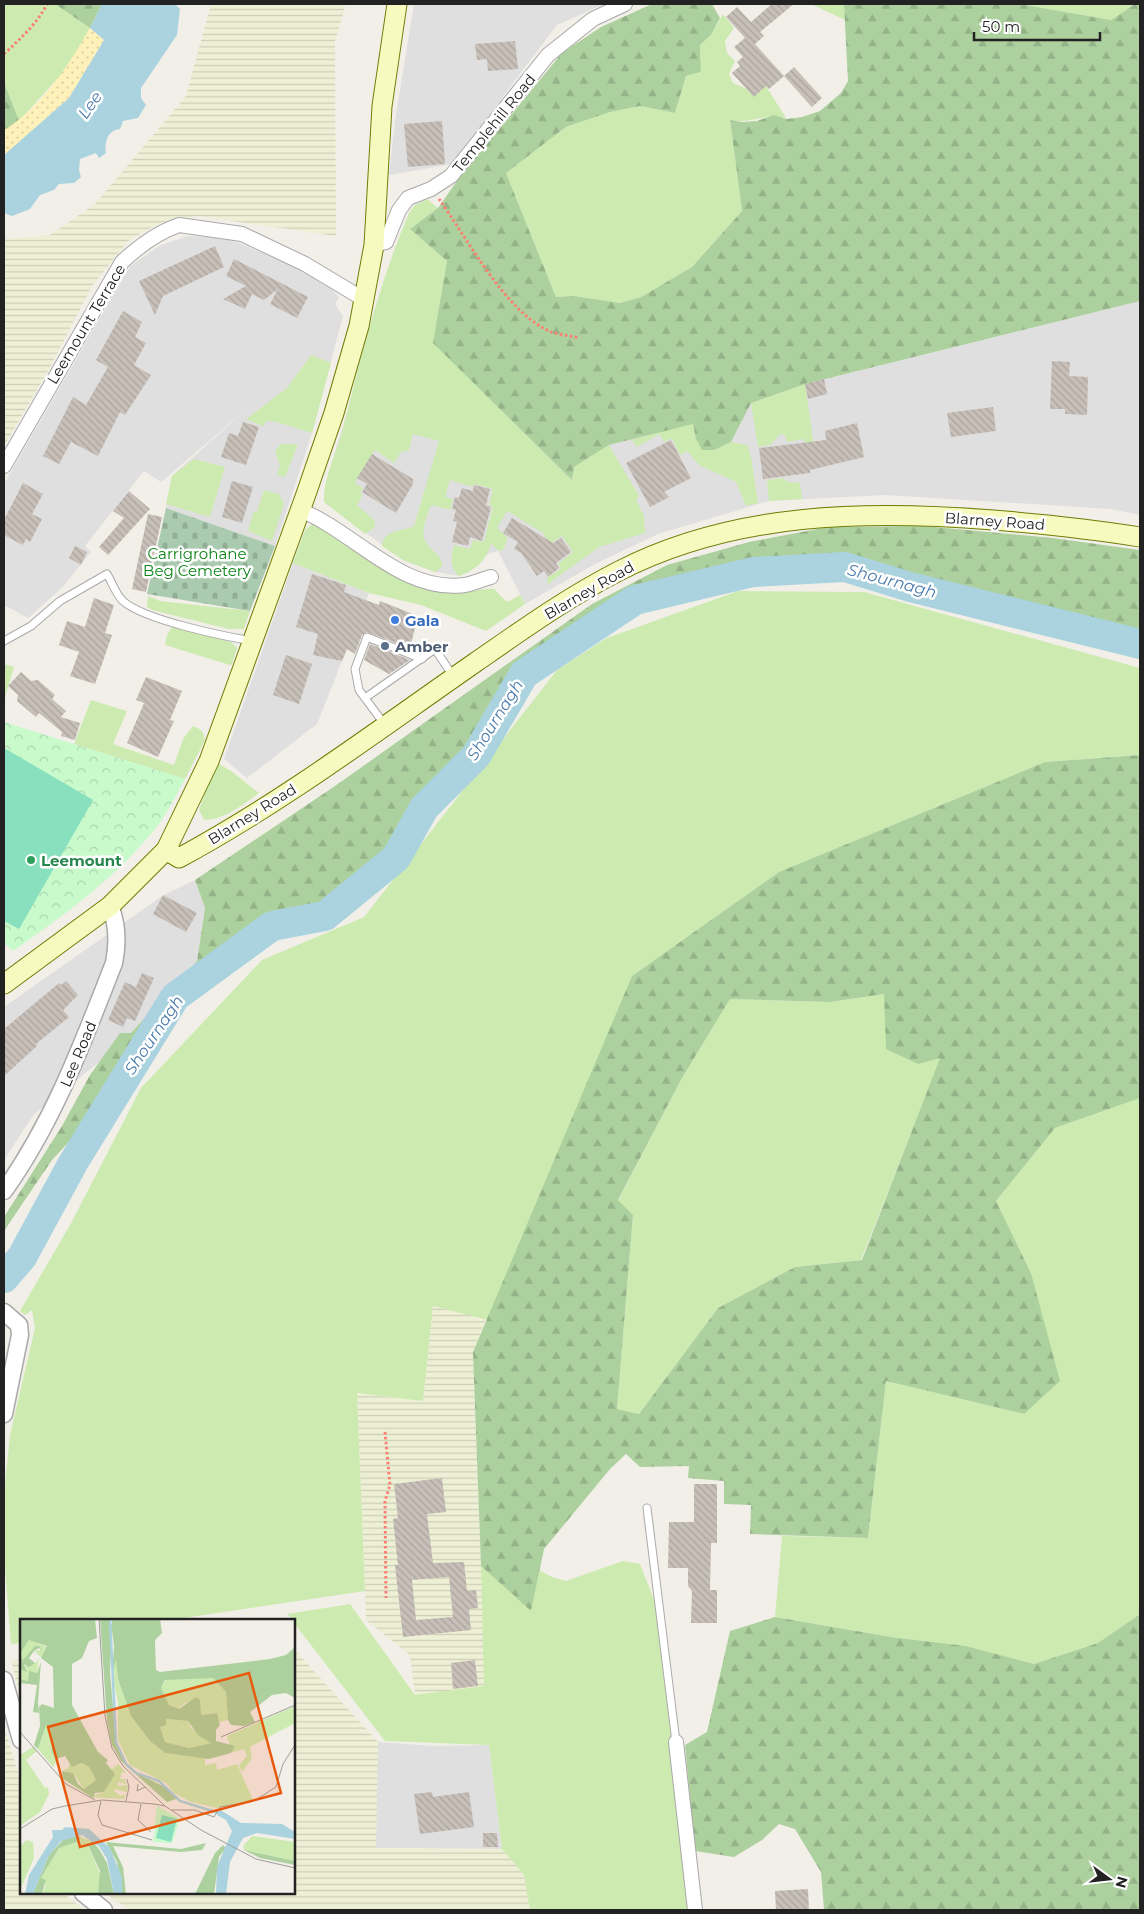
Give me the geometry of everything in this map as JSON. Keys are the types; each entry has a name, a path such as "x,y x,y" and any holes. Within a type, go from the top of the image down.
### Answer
{"main road":[{"path":"4,984 110,906 166,850 209,761 254,641 334,413 365,300 374,244 382,106 397,4"},
{"name":"Blarney Road","path":"166,850 179,858 220,836 386,726 564,602 620,570 686,542 738,528 809,518 892,515 1072,526 1140,537"}],"street":[{"name":"Templehill Road","path":"374,244 386,242 399,210 408,198 432,188 451,176 548,55 593,19 624,4"},
{"name":"Leemount Terrace","path":"4,466 122,262 143,243 173,227 179,225 242,234 305,264 365,300"},
{"path":"300,510 320,518 392,568 415,578 440,584 465,585 491,577"},
{"name":"Lee Road","path":"4,1191 39,1138 57,1103 114,963 118,944 115,918 110,906"},
{"path":"4,1414 20,1335 19,1325 6,1314"},
{"path":"4,1680 20,1736"},
{"path":"676,1742 695,1910"},
{"path":"84,1894 104,1910"}],"lane":[{"path":"4,642 31,626 60,601 108,574 121,600 137,611 225,637 254,641"},
{"path":"386,726 359,690 355,669 367,637 422,658"},
{"path":"365,698 435,649 454,678"},
{"path":"647,1508 676,1742"}],"path":[{"path":"4,54 23,36 47,4"},
{"path":"432,188 499,286 524,314 549,331 578,338"},
{"path":"385,1432 390,1485 385,1502 386,1598"}],"shaded area":[{"path":"414,4 604,4 557,25 452,164 389,175 395,121"},
{"path":"188,236 222,238 239,243 302,269 327,285 339,297 335,304 343,316 312,433 275,546 166,508 172,476 249,407 161,482 144,471 85,546 91,552 62,588 28,618 4,605 4,484 130,266 161,245"},
{"path":"1140,301 1140,515 1111,509 885,495 769,501 658,534 595,564 525,604 498,551 488,554 469,572 459,576 435,572 403,560 324,502 329,471 346,416 563,470 572,480 609,445 693,423 805,384"},
{"path":"293,563 369,593 317,724 247,778 224,759"},
{"path":"195,880 205,908 197,961 118,1047 34,1114 4,1160 4,1007 162,896"},
{"path":"378,1742 434,1746 489,1745 502,1849 375,1848"}],"green space":[{"path":"4,4 55,4 90,28 68,67 19,121 4,82"},
{"path":"55,4 102,4 90,28"},
{"path":"211,4 346,4 335,42 336,236 197,216 159,223 128,241 92,286 48,371 4,446 4,239 50,235 95,204 186,96"},
{"path":"652,4 712,4 720,18 711,35 700,45 701,72 686,76 675,113 640,106 610,112 566,127 506,173 556,297 574,296 620,303 641,297 692,267 742,211 730,120 742,122 757,121 774,115 787,119 802,117 820,111 841,93 848,81 844,4 1020,4 1111,20 1135,4 1140,4 1140,301 805,384 751,403 731,442 714,450 702,450 696,439 693,424 609,445 574,467 572,480 433,343 447,261 410,229 438,208 459,178 562,53 601,27"},
{"path":"811,4 844,4 845,20"},
{"path":"1020,4 1135,4 1111,20"},
{"path":"723,14 734,28 725,41 727,53 735,61 729,74 733,83 747,89 766,86 786,118 772,117 745,121 730,120 742,211 692,267 641,297 620,303 574,296 556,297 506,173 566,127 610,112 640,106 675,113 686,76 701,72 700,45 711,35"},
{"path":"4,82 19,121 4,130"},
{"path":"427,199 438,208 410,229 447,261 434,343 572,480 574,467 609,445 639,496 636,500 644,516 645,533 599,547 548,584 547,578 561,569 558,564 573,552 562,536 550,544 543,533 507,511 497,528 508,538 503,550 498,551 491,543 487,554 480,564 471,571 459,576 456,572 452,562 454,545 470,549 473,540 484,542 493,506 489,505 493,489 474,484 473,487 450,480 445,497 453,499 450,510 432,505 430,507 425,522 424,538 441,560 440,568 435,572 403,560 382,546 383,541 390,534 414,526 439,441 413,434 409,450 401,452 394,463 375,450 355,483 363,488 360,493 363,495 357,505 374,520 375,527 365,534 324,502 328,475 342,432 371,321 398,239 409,213 415,205"},
{"path":"311,355 331,363 312,433 273,421 267,421 263,426 246,419 287,388"},
{"path":"805,384 817,467 810,469 804,439 787,442 785,435 780,434 770,445 758,447 751,403"},
{"path":"693,423 696,439 714,450 731,442 747,445 751,457 758,503 746,506 736,482 699,465 687,451 680,455 672,438 664,442 659,434 637,447 632,440"},
{"path":"280,444 298,444 285,477 277,475 280,465 275,452"},
{"path":"194,459 225,467 210,517 166,504 172,476"},
{"path":"783,478 788,482 800,483 802,499 769,501 767,480"},
{"path":"264,490 279,494 284,504 272,541 248,531 254,511 257,512"},
{"name":"Carrigrohane Beg Cemetery","path":"166,508 275,546 250,611 147,594"},
{"path":"312,524 323,526 368,560 418,587 455,593 494,589 507,602 520,595 525,604 486,631 421,605 369,593 293,563 305,530"},
{"path":"923,526 1053,538 1140,550 1140,638 1108,632 854,565 814,559 638,593 524,669 482,727 408,814 390,853 323,911 272,923 219,956 174,995 80,1130 52,1160 4,1231 4,1217 62,1126 90,1075 120,1033 131,1033 197,961 205,908 195,880 335,786 592,604 667,565 749,542 828,527"},
{"path":"738,591 864,592 1140,668 1140,755 1045,762 779,872 632,976 492,1321 433,1306 423,1401 357,1393 365,1591 177,1619 20,1619 20,1643 11,1644 4,1555 4,1494 10,1435 35,1328 32,1310 25,1315 20,1311 70,1225 141,1088 262,960 364,917 557,670 607,638"},
{"path":"148,596 160,601 250,611 244,629 229,629 152,610 147,607"},
{"path":"173,626 231,642 237,648 232,664 230,665 165,645 167,635"},
{"path":"4,664 14,667 4,701"},
{"path":"91,700 127,711 113,744 174,765 183,739 193,726 200,730 205,740 185,779 74,744"},
{"path":"4,722 185,779 156,828 120,867 68,911 13,951 4,943"},
{"name":"Leemount","path":"4,748 93,800 19,929 4,921"},
{"path":"1140,755 1140,1098 1055,1128 996,1201 1031,1273 1060,1381 1024,1414 886,1381 868,1538 750,1534 751,1505 724,1504 724,1481 688,1478 689,1466 640,1467 626,1454 610,1469 544,1549 531,1611 481,1566 473,1352 632,976 779,872 1045,762","holes":["884,994 886,1049 918,1064 940,1058 862,1260 795,1267 718,1308 639,1414 617,1409 633,1215 618,1200 682,1078 730,999 830,1002"]},
{"path":"216,762 259,793 226,814 204,820 199,810"},
{"path":"884,994 941,1057 861,1260 795,1267 718,1308 639,1414 617,1409 633,1215 618,1201 682,1078 730,999 830,1002"},
{"path":"1140,1098 1140,1614 1098,1643 1034,1664 966,1646 891,1637 775,1617 782,1536 868,1538 886,1381 1024,1414 1031,1273 996,1201 1055,1128"},
{"path":"433,1306 486,1319 473,1352 481,1566 493,1687 415,1695 410,1655 366,1620 357,1393 423,1401"},
{"path":"623,1561 640,1564 662,1620 696,1910 530,1910 524,1875 502,1849 489,1745 385,1741 295,1624 295,1619 287,1614 350,1604 415,1695 484,1686 481,1566 531,1610 539,1570 552,1577 566,1581"},
{"path":"1140,1614 1140,1910 824,1910 821,1872 795,1829 779,1824 762,1840 734,1857 695,1851 685,1745 707,1732 730,1631 775,1617 891,1637 966,1646 1034,1664 1098,1643"},
{"path":"295,1650 378,1742 376,1848 502,1849 524,1875 530,1910 130,1910 106,1894 295,1894"},
{"path":"20,1659 20,1694 11,1661"},
{"path":"4,1727 20,1779 20,1894 64,1894 84,1910 4,1910"}],"sand":[{"path":"90,28 104,40 69,98 4,155 4,130 30,110 53,85"}],"water":[{"name":"Lee","path":"102,4 175,4 180,9 177,35 141,88 141,98 146,105 138,118 123,121 120,129 110,134 106,141 106,153 99,158 96,153 80,159 79,170 81,177 74,183 59,184 54,190 40,195 30,209 12,216 4,213 4,155 69,98 104,40 90,28"}],"building":[{"path":"772,4 794,4 760,32 764,36 755,44 784,76 769,89 766,86 754,97 732,73 740,66 737,62 743,57 734,47 745,38 726,17 737,7 751,22"},
{"path":"515,41 518,69 488,71 487,59 477,60 475,44"},
{"path":"794,67 822,98 812,107 784,76"},
{"path":"442,121 445,164 408,167 404,124"},
{"path":"215,246 224,267 163,296 155,315 139,281"},
{"path":"234,259 308,297 297,318 270,304 278,289 264,300 252,294 245,309 223,299 246,286 226,276"},
{"path":"123,311 142,322 135,337 146,343 134,365 151,375 125,415 120,412 98,456 71,442 59,464 43,456 73,397 86,405 108,367 96,360"},
{"path":"1052,361 1070,362 1069,376 1088,377 1087,415 1065,414 1065,409 1050,409"},
{"path":"824,379 827,394 808,399 805,384"},
{"path":"993,407 996,431 951,437 947,413"},
{"path":"243,422 259,427 246,465 221,457 229,433 238,436"},
{"path":"857,423 864,457 810,470 810,473 763,479 759,448 826,440 825,431"},
{"path":"671,440 691,478 664,492 669,497 650,507 626,463"},
{"path":"372,454 413,479 413,484 396,513 362,492 367,484 357,478"},
{"path":"232,481 253,487 242,523 222,517"},
{"path":"23,483 43,494 32,514 42,519 30,542 26,539 23,545 4,535 4,520"},
{"path":"474,485 490,489 486,505 491,507 482,541 470,537 468,546 452,542 457,522 453,521 456,510 452,509 455,497 459,498 462,488 473,491"},
{"path":"129,491 150,509 108,555 99,547 124,518 113,511"},
{"path":"148,514 162,517 146,592 132,589"},
{"path":"512,518 553,543 561,538 571,552 556,563 559,568 548,577 544,571 537,576 521,553 514,549 518,542 503,533"},
{"path":"75,546 87,552 81,565 69,558"},
{"path":"312,574 346,585 344,592 379,605 380,601 418,616 410,648 367,632 362,635 355,654 347,649 342,661 313,655 318,634 296,627"},
{"path":"94,598 114,605 105,633 112,635 95,684 70,676 79,652 59,645 67,621 85,627"},
{"path":"370,644 410,660 389,674 364,660"},
{"path":"286,655 312,664 299,704 273,695"},
{"path":"21,672 31,681 38,680 55,695 52,699 66,711 61,717 80,723 75,740 61,736 62,732 39,713 36,717 17,701 18,695 8,686"},
{"path":"146,677 182,691 170,720 174,721 158,757 127,743 144,703 136,700"},
{"path":"163,895 197,913 186,932 153,914"},
{"path":"142,973 154,978 135,1021 127,1018 123,1027 108,1020 125,982 136,987"},
{"path":"66,981 78,995 63,1010 69,1017 36,1044 37,1046 4,1076 4,1029 59,983 61,985"},
{"path":"442,1478 446,1512 427,1514 433,1563 464,1562 467,1591 476,1590 478,1608 469,1609 471,1630 403,1637 395,1565 398,1565 393,1519 398,1518 394,1484","holes":["449,1577 453,1617 416,1620 412,1580"]},
{"path":"694,1484 717,1484 717,1543 711,1543 710,1590 717,1590 717,1623 691,1623 692,1591 688,1586 688,1568 668,1568 669,1522 694,1522"},
{"path":"475,1660 478,1686 453,1689 451,1663"},
{"path":"432,1792 433,1797 469,1792 474,1827 420,1834 414,1794"},
{"path":"483,1833 497,1833 498,1847 483,1847"},
{"path":"808,1889 809,1910 776,1910 775,1891"}],"waterway":[{"name":"Shournagh","path":"4,1278 22,1257 73,1163 175,997 272,926 325,916 396,858 424,808 476,756 524,674 635,600 753,572 845,567 910,587 1140,644"}],"place":[{"name":"Gala","path":"395,620"},
{"name":"Amber","path":"385,646"},
{"name":"Leemount","path":"31,860"}]}
